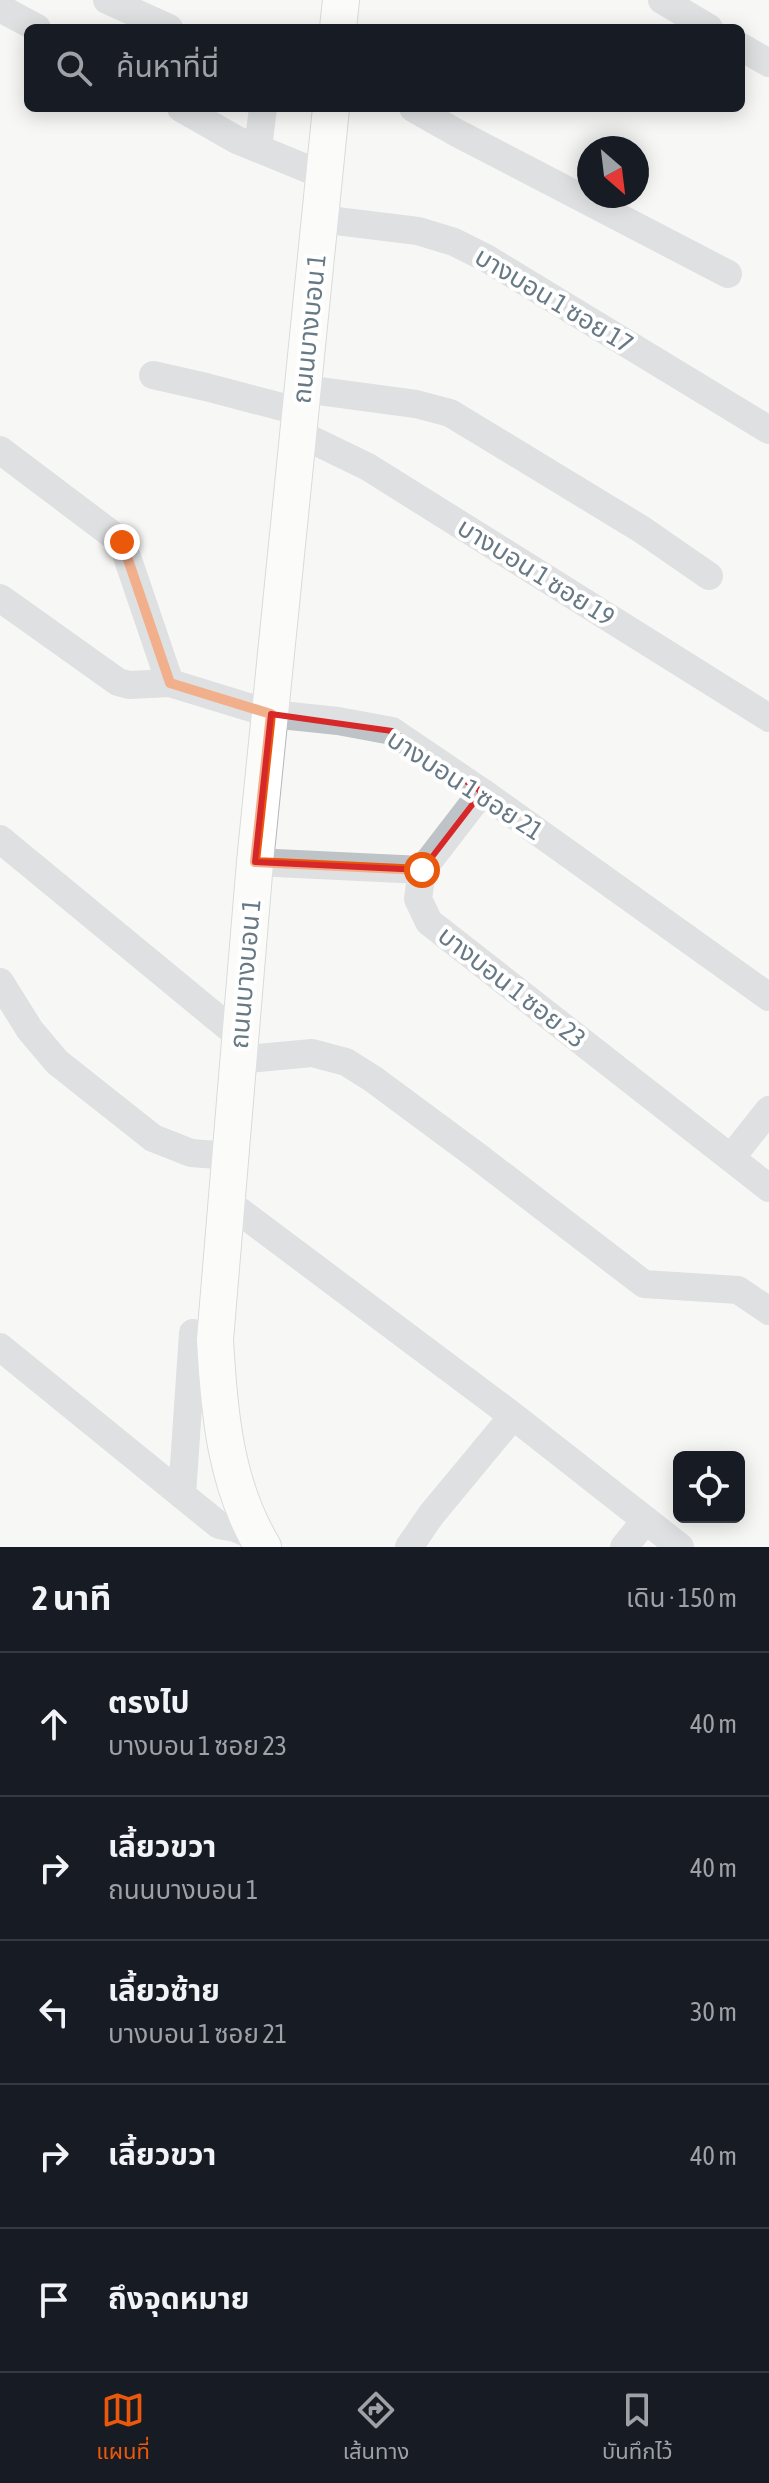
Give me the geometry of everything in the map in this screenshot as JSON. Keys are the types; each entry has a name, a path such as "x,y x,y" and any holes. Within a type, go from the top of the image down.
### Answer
{"main road":[{"path":"338,24 341,0"},
{"name":"ถนนบางบอน 1","path":"260,1542 229,1465 219,1402 215,1340 255,862 331,112"}],"street":[{"path":"107,0 160,24"},
{"path":"662,0 702,24"},
{"path":"0,8 30,24"},
{"path":"745,49 769,63"},
{"path":"189,112 258,148 325,176"},
{"path":"258,148 262,112"},
{"path":"420,112 728,274"},
{"name":"บางบอน 1 ซอย 17","path":"320,219 418,231 454,242 486,258 769,430"},
{"path":"153,375 301,411 416,404 450,413 641,529 709,576"},
{"name":"บางบอน 1 ซอย 19","path":"301,411 368,467 769,718"},
{"path":"0,450 122,542 170,683"},
{"name":"บางบอน 1 ซอย 21","path":"0,598 118,682 129,685 170,683 271,714 392,731 769,997"},
{"path":"255,862 422,870 482,792"},
{"path":"0,839 238,1048 312,1053 346,1062 477,1156 644,1284 738,1290 769,1311"},
{"name":"บางบอน 1 ซอย 23","path":"422,870 418,899 429,922 769,1188"},
{"path":"0,982 30,1030 57,1062 153,1138 191,1153 230,1156"},
{"path":"731,1158 769,1110"},
{"path":"226,1201 513,1416 680,1547"},
{"path":"182,1495 193,1333"},
{"path":"0,1347 219,1525 235,1528 260,1542"},
{"path":"409,1547 431,1515 513,1416"},
{"path":"624,1547 646,1520"}],"highlighted area":[{"path":"271,714 392,731 482,792 422,870 255,862"}],"route":[{"path":"122,542 170,683 271,714 255,862 422,870"}]}
